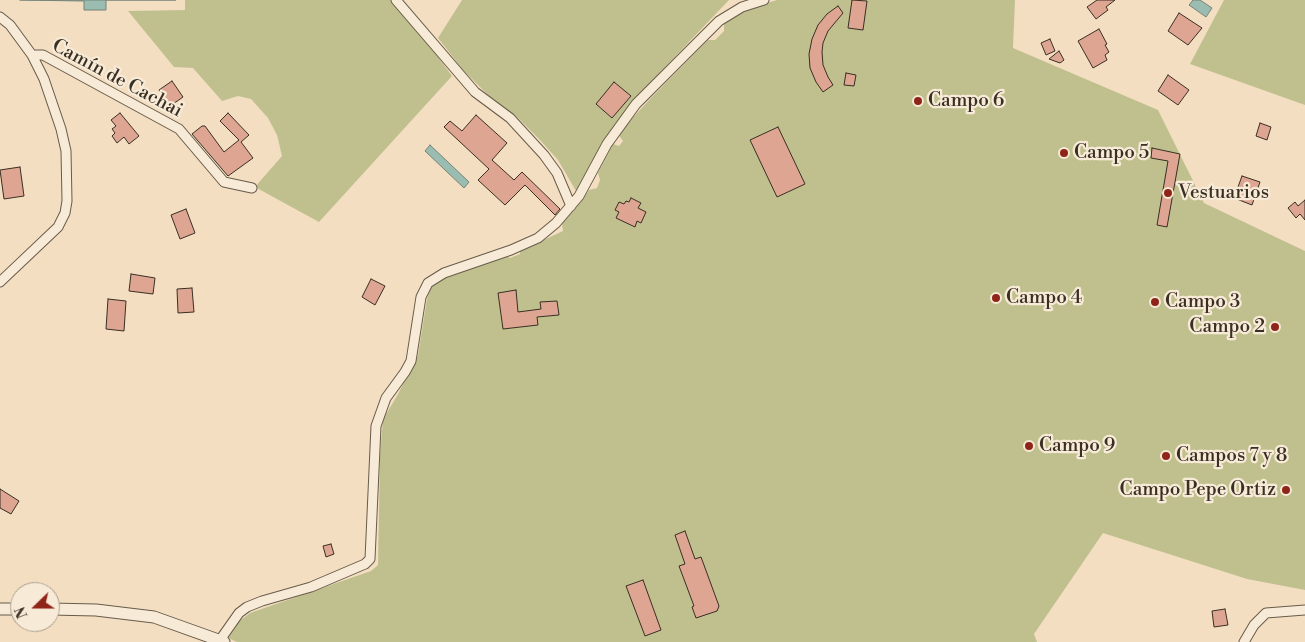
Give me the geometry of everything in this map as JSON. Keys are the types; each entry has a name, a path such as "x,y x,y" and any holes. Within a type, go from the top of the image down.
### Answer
{"street":[{"path":"396,0 475,92 510,118 544,155 557,173 571,206"},
{"path":"60,610 96,610 154,617 222,641 238,612 247,607 311,587 365,564 370,559 376,426 386,398 406,372 411,361 424,288 428,283 444,273 538,238 556,223 580,196 606,144 636,104 719,21 742,7 764,0"},
{"path":"0,17 10,25 32,55 44,80 61,129 66,151 67,201 65,213 58,227 0,282"},
{"name":"Camín de Cachai","path":"32,55 42,55 179,129 224,182 252,188"},
{"path":"1244,642 1254,625 1266,612 1305,610"}],"green space":[{"path":"185,0 393,0 398,9 427,42 452,76 319,222 255,187 282,156 277,135 268,118 251,99 238,96 222,101 193,68 174,67 128,11 185,10"},
{"path":"462,0 729,0 648,85 614,126 592,164 580,190 576,191 558,160 540,140 518,118 488,95 463,70 438,38"},
{"path":"777,0 1015,0 1013,48 1158,110 1204,203 1305,251 1305,590 1247,579 1103,533 1034,634 1037,642 237,642 228,638 238,622 250,613 371,571 378,565 380,456 383,419 418,355 427,299 431,288 437,281 507,256 510,258 520,254 520,251 563,231 562,223 589,190 597,188 600,180 598,173 613,144 619,146 623,141 618,134 649,100 708,40 715,40 724,31 724,23 744,10"},
{"path":"1224,0 1305,0 1305,105 1190,64"}],"water":[{"path":"20,0 106,0 106,10 84,10 84,1"},
{"path":"1193,0 1200,0 1212,8 1206,17 1189,5"},
{"path":"430,145 469,182 464,188 425,151"}],"building":[{"path":"852,0 867,1 863,30 848,28"},
{"path":"1097,0 1115,0 1106,7 1108,10 1096,19 1087,7"},
{"path":"838,6 843,13 828,31 823,43 822,52 823,65 833,85 823,92 810,68 809,54 812,39 818,25 827,14"},
{"path":"1179,13 1202,28 1188,45 1168,31"},
{"path":"1099,29 1109,52 1105,55 1107,60 1093,68 1078,41"},
{"path":"1050,39 1055,51 1046,55 1041,43"},
{"path":"1059,51 1064,60 1060,63 1049,59"},
{"path":"846,73 856,75 854,86 844,85"},
{"path":"1168,75 1189,90 1178,105 1158,91"},
{"path":"172,81 183,97 170,106 159,90"},
{"path":"614,82 631,96 612,118 596,104"},
{"path":"120,113 139,136 129,144 124,137 117,143 112,136 115,133 112,129 116,126 111,120"},
{"path":"228,113 249,135 241,142 253,158 228,176 192,134 202,126 205,126 224,152 239,140 220,121"},
{"path":"476,115 507,143 492,160 514,180 522,172 560,209 555,215 525,185 505,205 478,180 489,169 444,127 450,121 462,131"},
{"path":"1260,123 1271,127 1267,140 1256,136"},
{"path":"778,127 805,184 777,197 750,140"},
{"name":"Vestuarios","path":"1152,148 1180,154 1167,227 1157,225 1168,161 1151,158"},
{"path":"20,167 24,196 4,199 0,170"},
{"path":"1242,176 1260,182 1252,205 1234,198"},
{"path":"631,198 641,203 638,208 646,212 641,223 637,221 635,227 616,218 619,212 615,210 619,202 624,204 626,201 629,202"},
{"path":"1305,200 1305,220 1300,214 1296,218 1288,208 1295,202 1298,206"},
{"path":"186,209 195,233 180,239 171,215"},
{"path":"131,274 155,278 153,294 129,291"},
{"path":"371,279 385,286 375,305 362,297"},
{"path":"192,288 194,312 178,313 177,289"},
{"path":"516,290 518,312 541,309 540,302 557,301 559,315 537,317 538,325 503,329 498,293"},
{"path":"108,299 126,301 124,331 106,329"},
{"path":"0,489 19,501 11,514 0,508"},
{"path":"685,531 695,559 701,557 719,606 717,611 696,618 692,607 694,606 679,566 685,564 675,535"},
{"path":"331,544 334,554 326,557 323,546"},
{"path":"643,580 661,630 645,636 626,586"},
{"path":"1225,609 1228,625 1214,627 1212,611"}],"place":[{"name":"Campo 6","path":"918,101"},
{"name":"Campo 5","path":"1064,153"},
{"name":"Vestuarios","path":"1168,193"},
{"name":"Campo 4","path":"996,298"},
{"name":"Campo 3","path":"1155,302"},
{"name":"Campo 2","path":"1275,327"},
{"name":"Campo 9","path":"1029,446"},
{"name":"Campos 7 y 8","path":"1166,456"},
{"name":"Campo Pepe Ortiz","path":"1286,490"}]}
